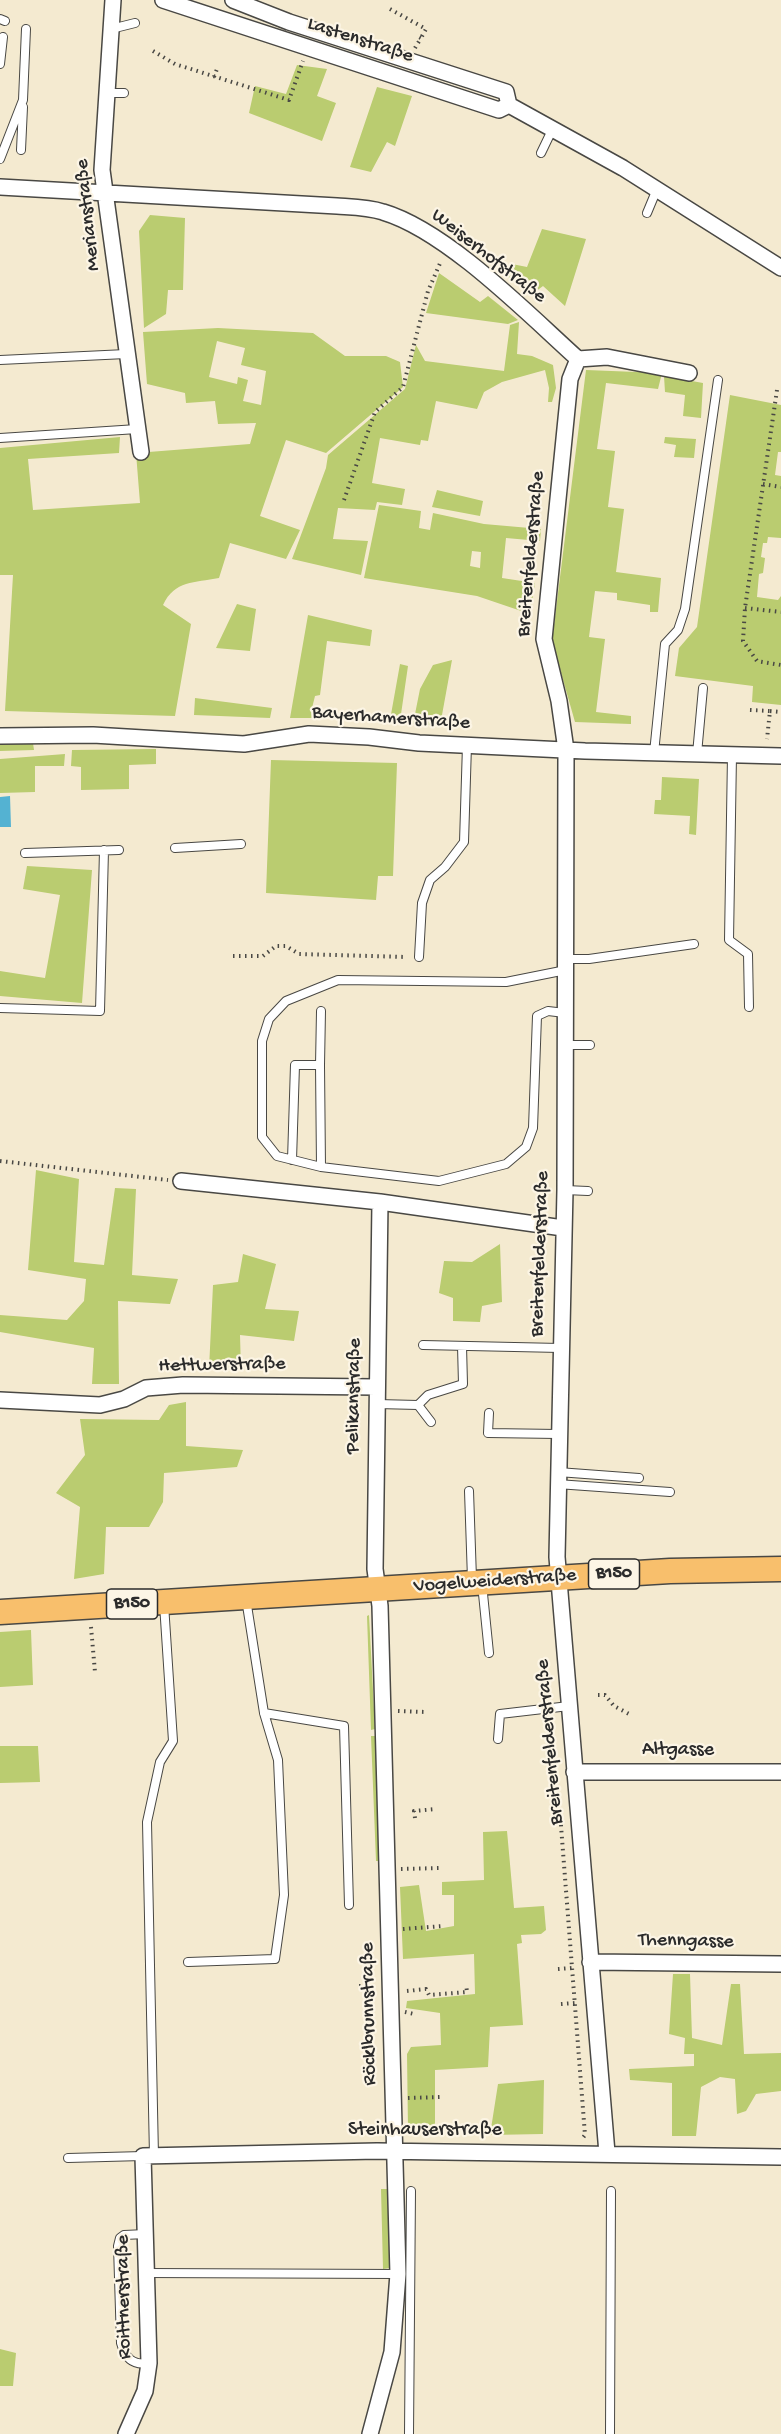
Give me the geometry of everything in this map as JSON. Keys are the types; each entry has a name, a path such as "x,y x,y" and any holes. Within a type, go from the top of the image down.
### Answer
{"main road":[{"name":"Vogelweiderstraße","path":"0,1612 670,1571 781,1569"}],"street":[{"path":"114,0 123,0"},
{"name":"Merianstraße","path":"114,0 105,93 102,170 141,452"},
{"name":"Lastenstraße","path":"163,0 499,110 509,105"},
{"name":"Lastenstraße","path":"233,0 288,22 506,92 509,105 657,189 781,268"},
{"name":"Weiserhofstraße","path":"0,187 328,205 383,212 425,232 486,277 578,359"},
{"path":"578,359 606,357 688,373"},
{"name":"Breitenfelderstraße","path":"578,359 570,379 544,639 559,701 567,750 565,1190 557,1478 558,1578 607,2153"},
{"name":"Bayerhamerstraße","path":"0,736 93,735 244,744 309,734 567,750 781,756"},
{"path":"180,1181 380,1202 563,1228"},
{"name":"Pelikanstraße","path":"378,1590 375,1569 375,1404 380,1202"},
{"name":"Hettwerstraße","path":"0,1400 100,1406 124,1399 146,1388 183,1384 376,1386"},
{"name":"Röcklbrunnstraße","path":"370,2434 387,2379 395,2328 398,2274 390,1929 378,1590"},
{"name":"Altgasse","path":"574,1772 781,1772"},
{"name":"Thenngasse","path":"590,1962 781,1964"},
{"name":"Steinhauserstraße","path":"149,2156 396,2152 781,2157"},
{"name":"Roittnerstraße","path":"126,2434 142,2399 148,2363 145,2273 149,2156"}],"lane":[{"path":"111,29 135,23"},
{"path":"21,150 26,29"},
{"path":"0,64 3,37"},
{"path":"105,93 124,93"},
{"path":"0,159 23,100"},
{"path":"541,153 553,128"},
{"path":"647,213 657,189"},
{"path":"0,360 126,354"},
{"path":"654,753 665,645 678,630 686,609 718,380"},
{"path":"0,438 137,429"},
{"path":"697,754 703,688"},
{"path":"419,957 422,903 430,880 445,867 464,842 467,745"},
{"path":"732,755 726,940 748,954 748,1007"},
{"path":"175,848 241,844"},
{"path":"0,1008 100,1011 104,850"},
{"path":"25,853 119,850"},
{"path":"565,1013 548,1011 537,1016 533,1128 526,1147 506,1164 440,1181 321,1167 292,1160 277,1156 262,1137 262,1041 269,1019 286,1001 338,980 506,982 589,959 694,944"},
{"path":"321,1011 321,1167"},
{"path":"565,1045 590,1045"},
{"path":"292,1160 295,1065 320,1065"},
{"path":"565,1190 588,1191"},
{"path":"423,1345 560,1348"},
{"path":"375,1404 418,1405 428,1395 463,1384 462,1346"},
{"path":"418,1405 431,1422"},
{"path":"489,1413 488,1433 558,1434"},
{"path":"557,1478 639,1478"},
{"path":"557,1478 670,1492"},
{"path":"469,1491 477,1583 489,1653"},
{"path":"188,1962 275,1959 284,1895 279,1771 264,1713 246,1597"},
{"path":"149,2156 147,1822 160,1762 173,1741 164,1602"},
{"path":"498,1738 500,1714 569,1706"},
{"path":"264,1713 344,1726 350,1905"},
{"name":"Steinhauserstraße","path":"68,2158 149,2156"},
{"path":"409,2434 411,2191"},
{"path":"610,2434 611,2191"},
{"path":"146,2234 124,2235 120,2238 118,2246 121,2343 124,2353 133,2362 140,2365 148,2363"},
{"path":"145,2273 398,2274"}],"path":[{"path":"390,9 426,30 421,38"},
{"path":"153,51 176,64 289,100 305,57"},
{"path":"214,77 217,69"},
{"path":"344,500 375,412 403,387 428,291 443,258"},
{"path":"777,390 745,608 743,641 756,660 781,665"},
{"path":"763,484 781,487"},
{"path":"745,608 781,612"},
{"path":"750,710 781,712"},
{"path":"767,740 770,711"},
{"path":"233,956 263,956 276,946 286,946 299,954 419,957"},
{"path":"0,1161 180,1181"},
{"path":"91,1623 95,1671"},
{"path":"598,1695 605,1695 614,1706 631,1715"},
{"path":"382,1712 426,1712"},
{"path":"414,1818 414,1811 436,1809"},
{"path":"559,1809 585,2135 580,2141"},
{"path":"387,1870 441,1868"},
{"path":"390,1929 443,1926"},
{"path":"558,1969 572,1968"},
{"path":"426,1989 429,1995 467,1992 466,1984"},
{"path":"359,1986 366,1986"},
{"path":"448,1986 449,1994"},
{"path":"391,1991 431,1987"},
{"path":"561,2004 575,2003"},
{"path":"404,2098 440,2097"}],"green space":[{"path":"297,65 327,69 317,96 336,103 322,141 249,113 255,86 286,94"},
{"path":"377,87 412,96 395,146 387,142 371,172 350,167"},
{"path":"150,215 185,218 183,290 168,290 166,314 144,328 139,231"},
{"path":"542,229 586,239 565,306 543,286 535,292 506,276 512,264 527,267"},
{"path":"439,273 480,302 488,296 518,320 508,324 426,313"},
{"path":"519,322 517,354 532,356 553,365 556,388 552,402 548,402 549,388 545,370 502,382 484,392 477,409 436,401 428,441 421,440 420,445 380,438 372,483 405,489 402,505 377,502 375,510 338,508 333,539 368,541 361,575 292,559 326,468 328,455 405,389 416,345 425,361 504,371 510,325"},
{"path":"218,328 313,333 345,356 386,356 400,362 403,387 326,453 286,440 260,516 300,530 286,559 230,543 219,578 186,584 173,591 168,597 163,605 191,624 175,716 5,711 13,575 0,575 0,448 120,437 119,453 28,459 33,510 140,503 136,453 250,444 256,423 218,424 215,401 186,403 185,393 147,384 143,332","holes":["217,341 245,348 241,365 266,371 261,405 243,401 248,380 238,377 237,384 209,377"]},
{"path":"586,370 662,373 658,389 606,383 597,449 615,451 608,507 624,509 616,572 661,578 658,612 650,612 650,605 617,600 617,593 595,591 589,637 605,639 596,712 631,716 631,724 575,722 552,641"},
{"path":"664,376 703,383 701,418 683,416 685,395 665,392"},
{"path":"730,395 781,405 781,452 778,452 775,475 781,476 781,538 768,537 767,543 763,543 761,557 765,558 763,573 759,574 757,597 778,600 781,596 781,705 752,702 753,686 675,676 679,648 697,627"},
{"path":"665,437 696,439 694,458 674,457 676,445 664,443"},
{"path":"437,490 483,501 480,516 432,507"},
{"path":"379,505 421,511 419,528 430,530 433,513 484,524 541,529 540,541 506,538 502,578 535,583 530,614 477,596 364,578","holes":["472,551 481,552 480,568 470,566"]},
{"path":"237,604 256,609 250,651 216,648"},
{"path":"308,615 372,630 370,646 327,641 320,695 315,696 312,708 321,709 320,718 290,718"},
{"path":"452,660 440,726 413,724 420,689 433,665"},
{"path":"400,664 408,666 400,721 390,720"},
{"path":"195,698 272,708 270,718 194,715"},
{"path":"33,743 34,750 0,751 0,744"},
{"path":"156,749 156,764 129,765 129,789 81,790 81,767 71,766 72,750"},
{"path":"65,754 64,766 35,766 35,792 0,793 0,759"},
{"path":"271,760 397,763 393,876 378,876 376,900 266,893"},
{"path":"662,777 699,779 696,835 689,834 690,816 654,814 655,800 661,800"},
{"path":"27,866 92,870 82,1003 0,996 0,971 45,978 60,895 23,889"},
{"path":"36,1170 79,1179 74,1262 104,1265 115,1188 136,1189 132,1275 178,1279 170,1304 118,1301 119,1384 92,1384 94,1348 0,1332 0,1315 67,1320 84,1301 86,1279 28,1270"},
{"path":"500,1244 502,1302 482,1306 480,1322 453,1321 453,1298 439,1293 444,1261 472,1262"},
{"path":"243,1254 276,1264 265,1309 299,1311 294,1341 240,1335 241,1370 209,1369 213,1285 238,1282"},
{"path":"186,1402 186,1446 243,1450 237,1467 164,1473 163,1502 149,1527 106,1527 104,1574 74,1579 80,1507 56,1493 85,1455 80,1419 159,1420 169,1405"},
{"path":"369,1615 375,1729 371,1730 367,1616"},
{"path":"31,1630 33,1685 0,1687 0,1632"},
{"path":"371,1736 375,1736 380,1861 376,1861"},
{"path":"0,1746 38,1746 40,1782 0,1783"},
{"path":"507,1831 514,1908 544,1906 546,1930 541,1934 521,1935 522,1943 517,1944 523,2025 490,2027 488,2067 435,2070 435,2131 408,2130 407,2054 411,2047 441,2045 440,2013 406,2008 407,2001 475,1994 474,1954 403,1959 400,1887 419,1885 426,1931 454,1926 454,1895 442,1895 442,1882 484,1880 483,1832"},
{"path":"673,1974 690,1974 692,2038 722,2045 731,1984 740,1984 744,2054 781,2053 781,2091 756,2094 746,2111 737,2114 735,2079 720,2077 701,2087 696,2136 672,2136 672,2083 630,2080 629,2069 694,2066 694,2054 684,2054 685,2038 669,2034"},
{"path":"544,2080 543,2134 490,2135 498,2084"},
{"path":"381,2189 391,2189 390,2268 383,2269"},
{"path":"0,2349 16,2353 13,2386 0,2386"}],"water":[{"path":"10,796 11,827 0,827 0,797"}]}
